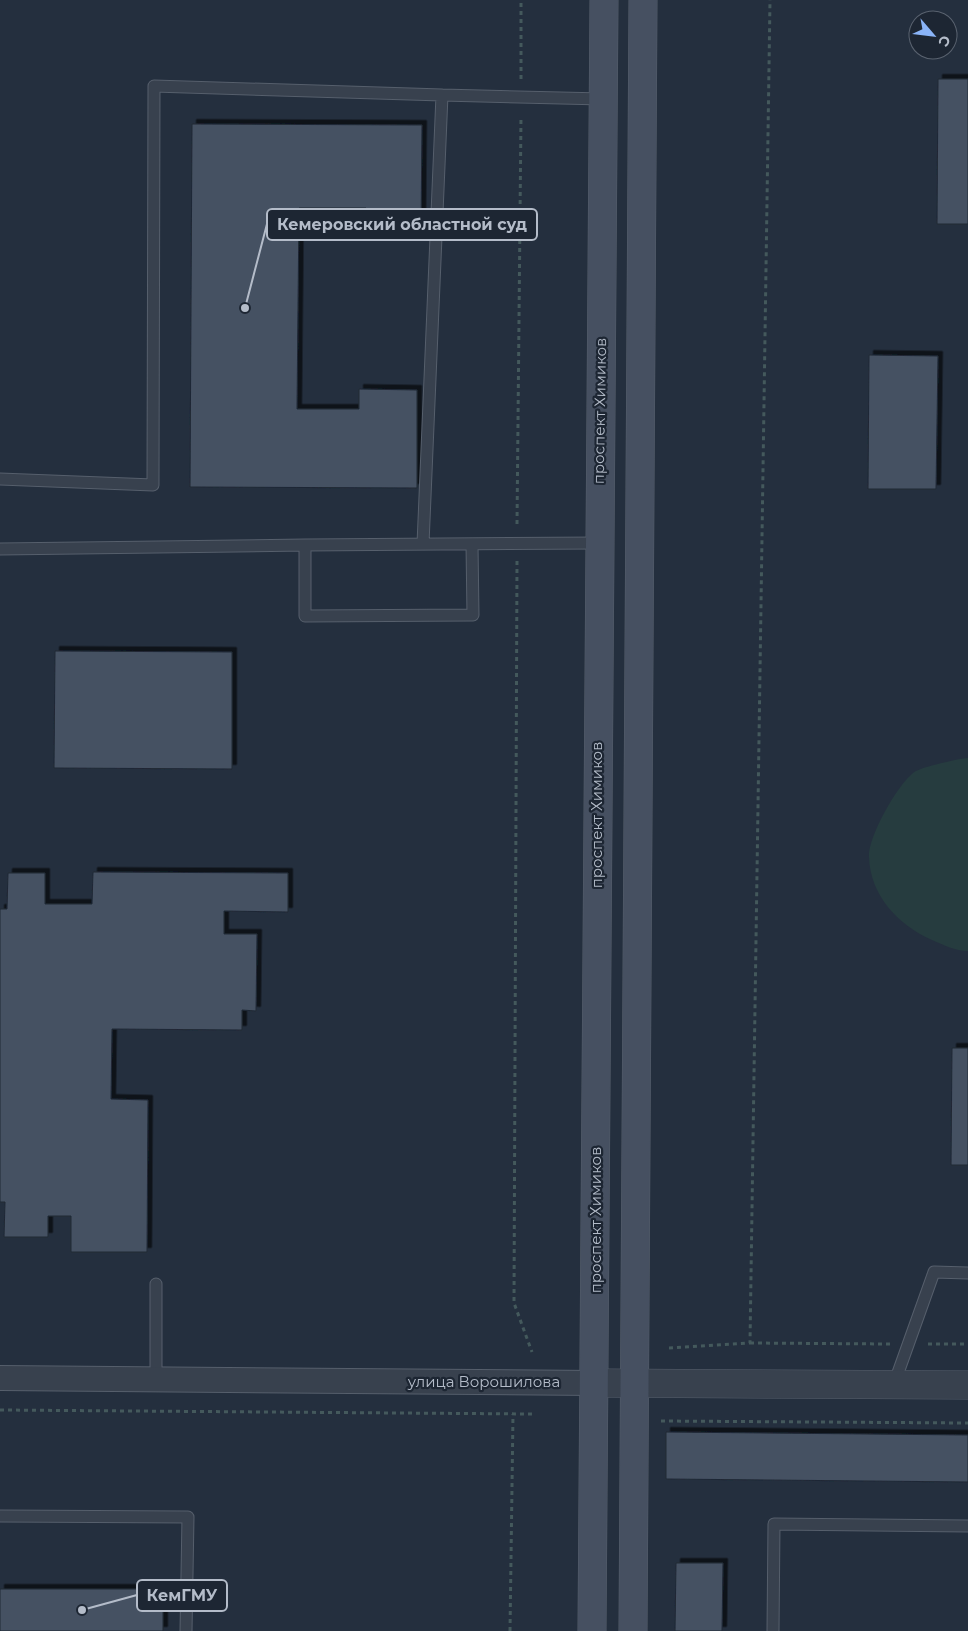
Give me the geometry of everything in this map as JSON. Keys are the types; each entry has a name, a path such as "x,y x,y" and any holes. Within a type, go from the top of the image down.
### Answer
{"main road":[{"name":"проспект Химиков","path":"592,1631 604,0"},
{"path":"634,1631 643,0"}],"street":[{"name":"улица Ворошилова","path":"0,1378 968,1385"}],"lane":[{"path":"0,478 153,485 154,86 603,99"},
{"path":"423,544 442,95"},
{"path":"0,549 599,543"},
{"path":"304,545 305,616 473,615 472,545"},
{"path":"894,1384 934,1272 968,1273"},
{"path":"156,1284 156,1379"},
{"path":"0,1516 188,1517 186,1631"},
{"path":"773,1631 774,1524 968,1526"}],"path":[{"path":"521,0 516,543 518,665 514,1303 532,1352"},
{"path":"750,1343 770,0"},
{"path":"669,1348 750,1343 968,1344"},
{"path":"0,1410 532,1414"},
{"path":"510,1631 513,1414"},
{"path":"658,1421 968,1423"}],"green space":[{"path":"968,758 968,951 963,951 920,934 897,917 880,896 874,884 869,857 870,848 886,810 893,797 909,777 916,771 927,767"}],"building":[{"path":"938,79 968,79 968,224 937,224"},
{"path":"192,124 422,125 421,227 366,227 366,208 299,208 297,409 359,409 359,389 417,390 417,488 190,487"},
{"path":"869,355 938,356 936,489 868,489"},
{"path":"55,651 232,652 232,769 54,768"},
{"path":"93,872 288,873 288,912 224,911 224,934 257,934 256,1011 242,1010 242,1030 112,1029 111,1099 148,1100 147,1252 71,1252 71,1216 48,1216 48,1237 4,1237 5,1202 0,1202 0,909 7,909 8,873 45,873 45,904 92,904"},
{"path":"952,1048 968,1048 968,1165 951,1165"},
{"path":"666,1432 968,1435 968,1482 666,1479"},
{"path":"676,1563 723,1563 722,1631 675,1631"},
{"path":"0,1589 163,1589 163,1631 0,1631"}],"place":[{"name":"Кемеровский областной суд","path":"245,308"},
{"name":"КемГМУ","path":"82,1610"}]}
